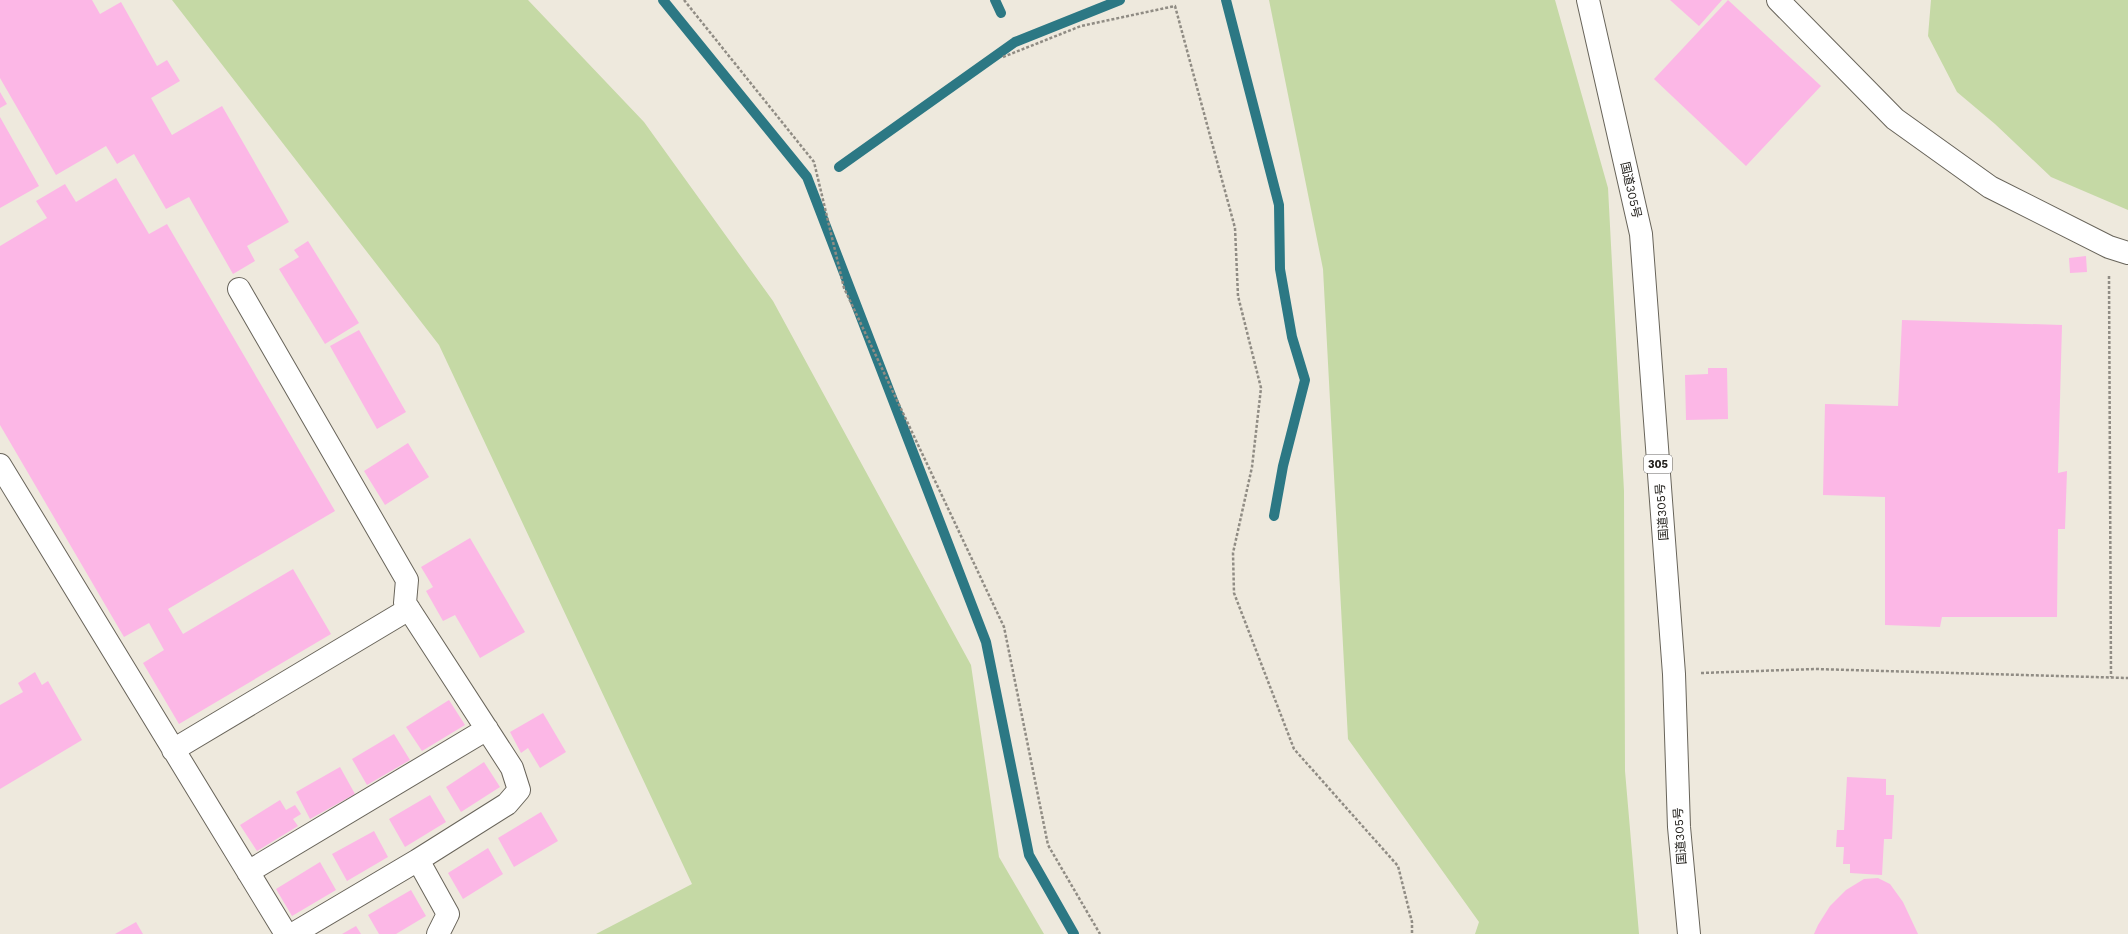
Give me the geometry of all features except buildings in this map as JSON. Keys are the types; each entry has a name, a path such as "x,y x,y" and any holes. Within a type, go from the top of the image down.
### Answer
{"main road":[{"name":"国道305号","path":"1588,0 1641,234 1674,674 1679,827 1689,934"},
{"path":"1778,0 1895,119 1990,187 2118,250"},
{"path":"239,289 407,580 405,603 512,768 519,790 507,804 418,860 293,934"},
{"path":"0,465 286,934"},
{"path":"173,750 409,609"},
{"path":"248,872 487,729"},
{"path":"418,860 448,914 438,934"}],"path":[{"path":"684,0 814,162 844,288 1004,627 1048,845 1100,934"},
{"path":"1003,57 1081,26 1175,6 1235,228 1238,296 1260,388 1252,467 1233,553 1234,593 1294,749 1398,866 1412,922 1412,934"},
{"path":"2111,677 2118,250"},
{"path":"1674,674 1815,669 2128,678"}],"green space":[{"path":"172,0 528,0 644,122 773,301 971,665 999,857 1044,934 596,934 692,884 439,345"},
{"path":"1269,0 1555,0 1608,188 1624,491 1625,771 1639,934 1475,934 1479,922 1348,739 1323,269"},
{"path":"1931,0 2128,0 2128,210 2051,177 1995,124 1957,92 1928,36"}],"waterway":[{"path":"663,0 807,177 986,642 1029,855 1074,934"},
{"path":"995,0 1001,13"},
{"path":"839,167 1015,42 1120,0"},
{"path":"1226,0 1279,205 1280,269 1292,337 1305,380 1283,466 1274,516"}]}
